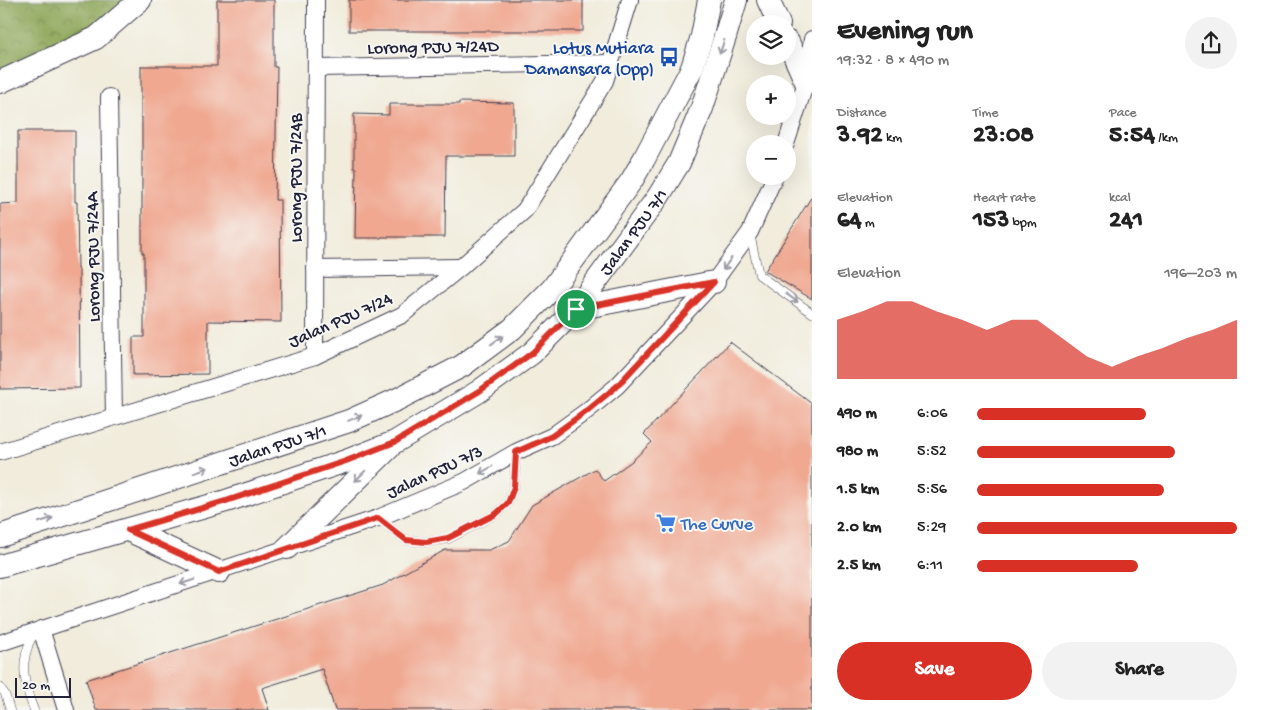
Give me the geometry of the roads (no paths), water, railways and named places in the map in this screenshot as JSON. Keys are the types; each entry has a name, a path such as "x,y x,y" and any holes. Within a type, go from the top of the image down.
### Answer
{"street":[{"path":"0,82 96,38 140,0"},
{"name":"Lorong PJU 7/24B","path":"315,356 316,0"},
{"name":"Jalan PJU 7/24","path":"0,452 315,356 402,315 461,267 525,210 604,81 630,0"},
{"name":"Jalan PJU 7/1","path":"0,536 349,421 398,399 462,366 512,329 552,289 632,180 692,68 702,36 709,0"},
{"name":"Jalan PJU 7/1","path":"0,566 235,498 346,461 395,442 486,387 532,353 576,309 658,197 679,163 702,108 736,0"},
{"path":"768,0 775,15"},
{"path":"789,135 806,82 812,39"},
{"path":"796,60 806,82"},
{"name":"Lorong PJU 7/24D","path":"316,68 611,63"},
{"name":"Lorong PJU 7/24A","path":"109,97 114,417"},
{"name":"Jalan PJU 7/3","path":"0,643 378,518 464,482 516,452 552,436 617,386 714,282 750,232 771,185"},
{"path":"315,268 461,267"},
{"path":"576,309 714,282"},
{"path":"288,548 395,442"},
{"path":"128,530 219,572"},
{"path":"38,630 66,710"}],"lane":[{"path":"750,232 759,275 812,313"},
{"path":"378,518 406,540 426,542 448,538 496,514 508,503 514,487 516,452"},
{"path":"34,710 27,692 24,668 27,648 38,630"},
{"path":"0,687 5,694 10,710"}],"place":[{"name":"Lotus Mutiara Damansara (Opp)","path":"669,57"},
{"name":"The Curve","path":"666,523"}]}
